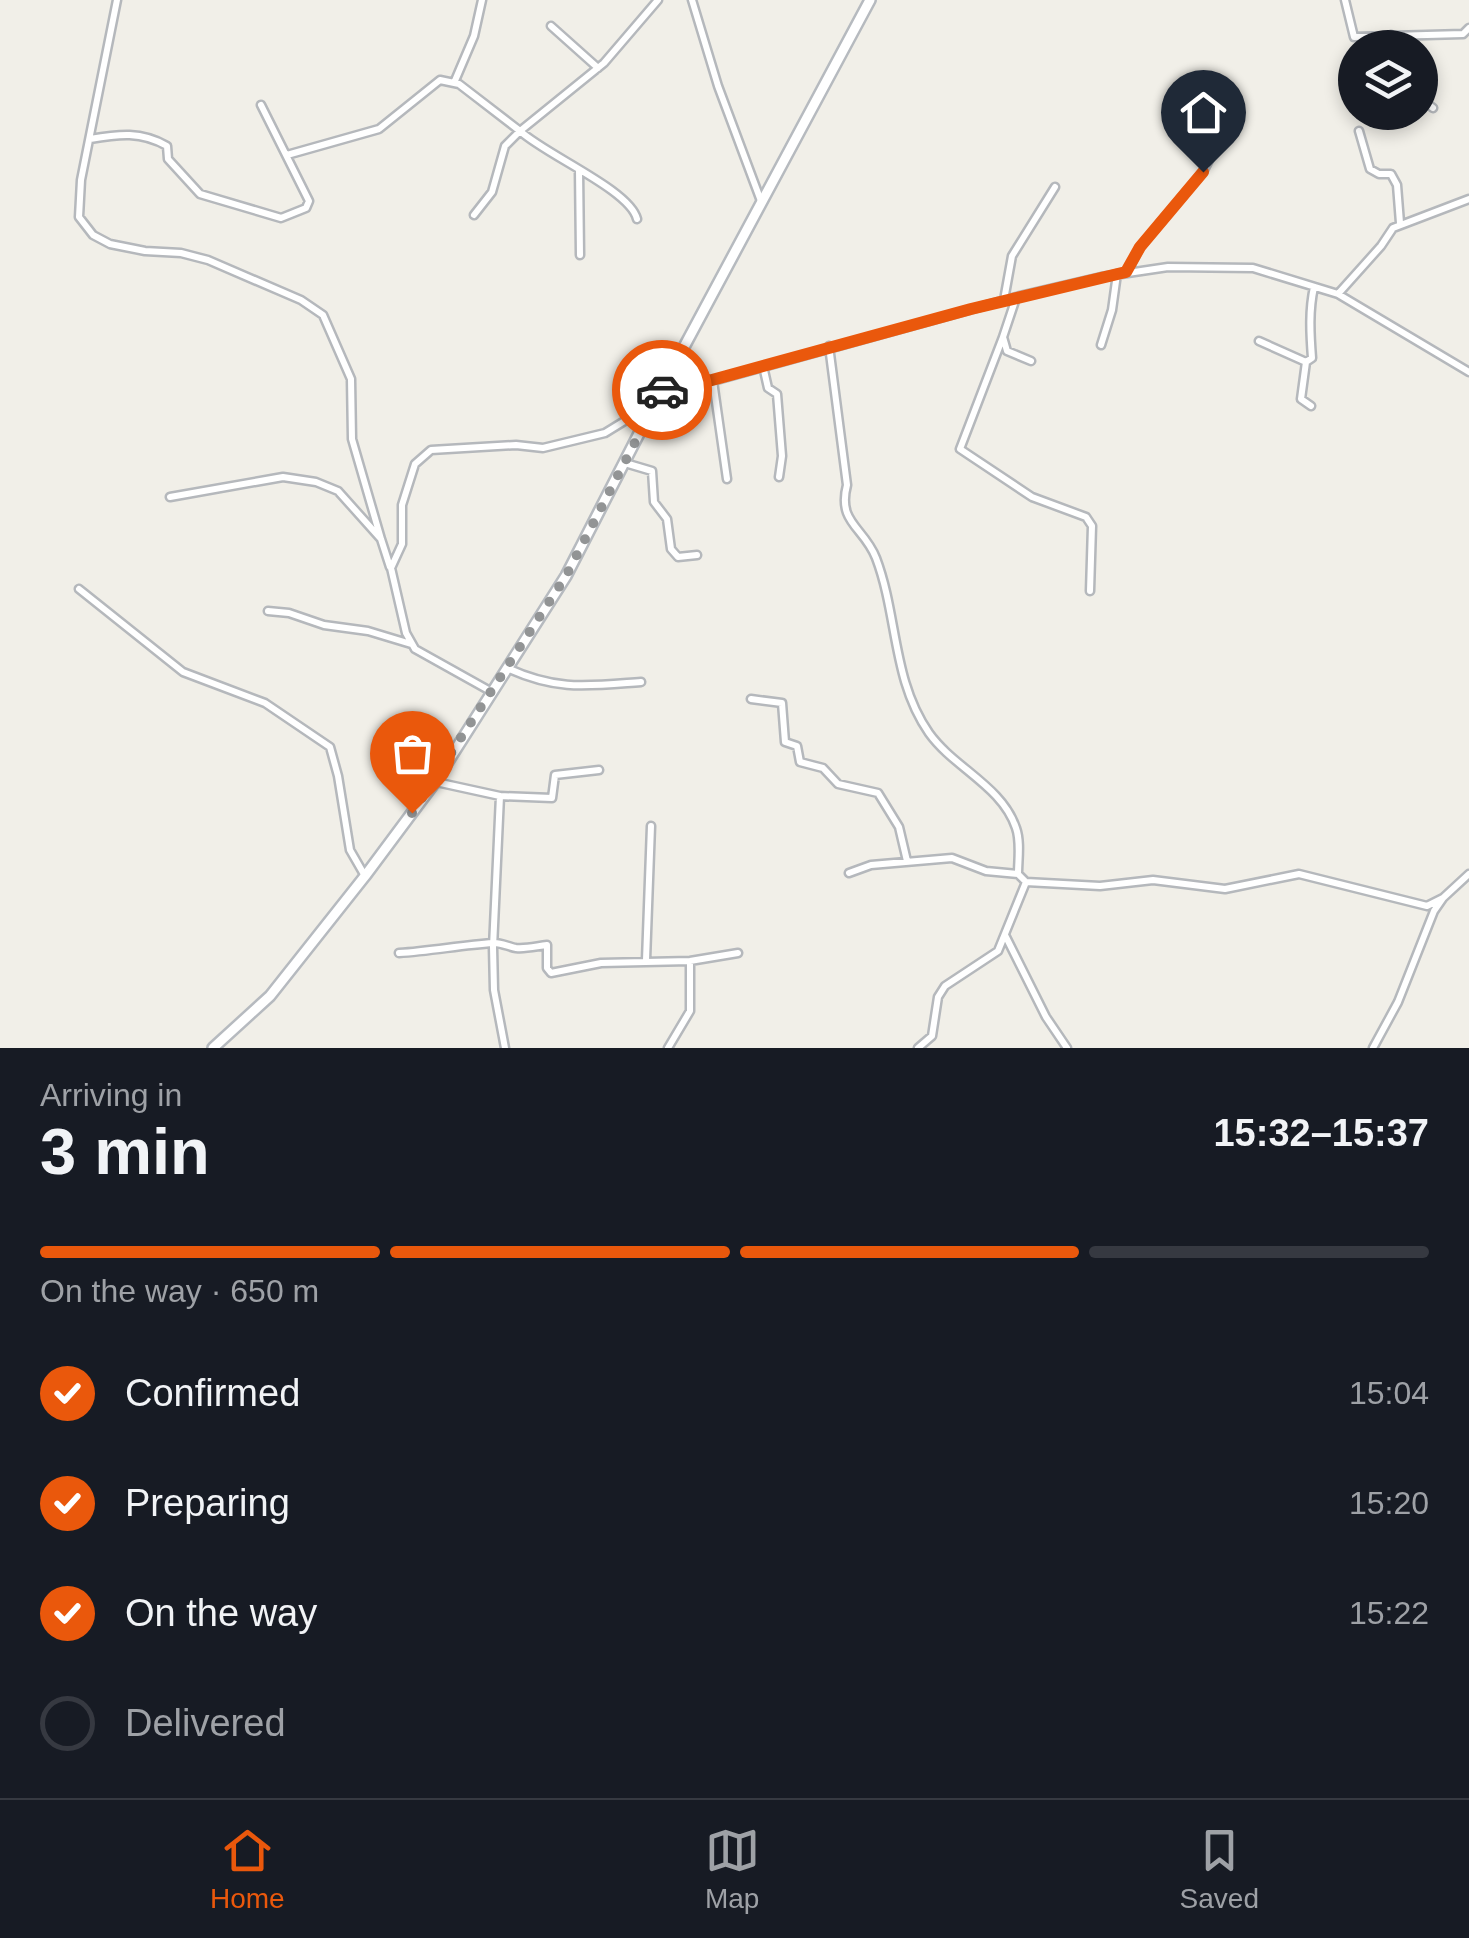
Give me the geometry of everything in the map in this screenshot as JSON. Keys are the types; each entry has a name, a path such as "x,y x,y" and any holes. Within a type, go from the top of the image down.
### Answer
{"main road":[{"path":"213,1048 270,996 365,876 435,782 566,576 870,0"}],"street":[{"path":"117,0 79,200 80,218 93,236 110,244 208,260 301,300 323,315 351,379 352,439 406,633 415,650 492,692"},
{"path":"454,83 474,36 482,0"},
{"path":"474,215 492,192 506,146 520,130 598,68 658,0"},
{"path":"692,0 718,86 762,201"},
{"path":"1344,0 1352,30"},
{"path":"552,26 598,68"},
{"path":"1438,34 1463,34 1469,28"},
{"path":"287,155 379,129 440,80 454,83 536,146 628,202 637,219"},
{"path":"90,138 148,135 167,146 168,159 200,194 281,218 306,208 308,201 261,105"},
{"path":"1100,346 1122,273 1203,172 1229,120 1238,113"},
{"path":"1360,132 1370,169 1391,174 1397,185 1400,224"},
{"path":"579,170 580,254"},
{"path":"1004,300 1012,256 1056,187"},
{"path":"1338,294 1400,224 1469,199"},
{"path":"669,375 684,383 712,380 1016,297 1122,273 1168,267 1253,268 1338,294 1469,372"},
{"path":"1311,406 1301,398 1306,362 1312,358 1309,310 1314,286"},
{"path":"1016,297 960,449 1032,497 1086,517 1092,526 1090,592"},
{"path":"1003,337 1007,351 1031,362"},
{"path":"1259,341 1306,362"},
{"path":"828,346 847,485 843,501 847,518 870,542 882,572 908,697 930,734 1007,810 1018,831 1018,874"},
{"path":"762,366 768,388 777,394 782,456 779,477"},
{"path":"712,380 727,479"},
{"path":"391,568 402,544 402,505 415,464 431,450 542,448 605,432 632,417 647,420"},
{"path":"625,462 652,472 654,502 667,518 671,549 678,557 697,554"},
{"path":"170,497 283,477 316,482 338,491 381,539"},
{"path":"79,589 182,672 266,703 330,747 350,850 365,876"},
{"path":"268,610 412,644"},
{"path":"507,668 538,682 573,687 640,682"},
{"path":"751,699 782,703 785,742 797,746 800,762 823,768 838,784 878,793 899,827 907,861"},
{"path":"435,782 500,796 552,798 556,775 599,770"},
{"path":"500,796 493,942 494,990 505,1048"},
{"path":"646,960 651,826"},
{"path":"850,874 871,866 952,858 986,872 1018,874 1026,882 1100,886 1152,880 1225,889 1299,874 1427,906 1443,898"},
{"path":"1373,1048 1398,1002 1434,911 1469,874"},
{"path":"918,1048 932,1036 938,997 945,986 998,951 1026,882"},
{"path":"1005,934 1046,1017 1067,1048"},
{"path":"400,953 493,942 522,949 548,944 551,973 602,962 690,961 738,953"},
{"path":"668,1048 690,1011 690,961"}],"way so far":[{"path":"412,813 566,576 662,390"}],"route":[{"path":"662,390 669,375 684,383 712,380 971,309 1126,272 1140,247 1203,172"}]}
